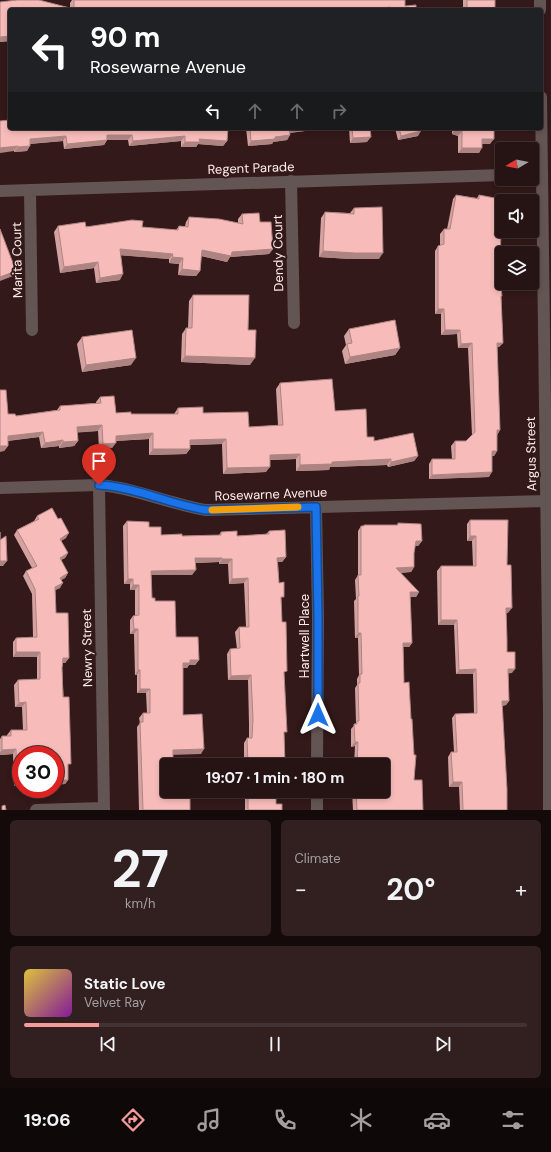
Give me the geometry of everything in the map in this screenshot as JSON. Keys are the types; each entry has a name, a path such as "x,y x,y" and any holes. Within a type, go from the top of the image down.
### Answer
{"street":[{"name":"Argus Street","path":"539,130 539,142"},
{"name":"Regent Parade","path":"0,191 495,175"},
{"name":"Dendy Court","path":"291,181 294,323"},
{"name":"Argus Street","path":"537,186 550,714 549,810"},
{"name":"Marita Court","path":"30,190 32,330"},
{"name":"Rosewarne Avenue","path":"0,488 99,485 114,486 192,508 206,510 545,501"},
{"name":"Newry Street","path":"99,485 104,809"},
{"name":"Hartwell Place","path":"316,507 318,616 317,758"},
{"path":"317,798 317,810"},
{"path":"36,810 104,809"}],"building":[{"path":"39,0 70,8 8,8 8,36 0,37 0,2"},
{"path":"74,0 405,0 405,6 416,5 416,8 74,8"},
{"path":"467,0 495,0 495,8 467,8"},
{"path":"8,120 8,130 228,130 227,141 199,139 200,142 185,142 185,136 133,141 132,135 107,135 107,140 67,144 66,136 30,139 30,146 0,148 0,121"},
{"path":"250,130 289,130 290,135 275,137 275,139 251,141"},
{"path":"352,130 370,130 371,137 353,138"},
{"path":"400,130 421,131 401,136"},
{"path":"458,130 494,130 494,139 482,139 482,148 462,148 462,131"},
{"path":"456,195 479,199 479,195 495,198 494,235 495,238 501,238 500,246 495,246 495,290 501,290 502,296 503,343 497,343 500,430 497,430 497,451 492,451 492,472 432,475 432,459 455,459 455,441 466,441 475,432 472,343 461,344 460,330 445,330 444,309 438,309 438,246 444,244 444,229 450,229"},
{"path":"382,207 383,253 323,251 325,212 354,214 354,208"},
{"path":"259,213 260,222 271,222 273,249 232,252 231,256 202,250 200,271 182,269 183,258 172,257 173,254 120,249 123,274 100,278 98,262 64,267 58,226 85,222 86,227 132,220 143,221 142,227 178,230 179,226 188,227 189,217 219,219 243,224 242,214"},
{"path":"0,229 16,271 0,277"},
{"path":"193,295 249,295 248,330 256,330 255,358 185,356 186,328 192,328"},
{"path":"395,320 400,348 350,357 347,344 352,343 349,329"},
{"path":"132,330 136,358 86,365 82,337"},
{"path":"332,379 335,411 366,409 367,437 374,437 374,441 413,433 418,456 391,462 391,459 300,465 300,454 270,455 270,467 227,468 226,439 190,440 190,449 153,449 153,433 116,436 116,443 103,444 102,425 77,427 78,441 63,442 63,440 45,443 43,432 8,436 8,446 0,446 0,390 6,390 8,414 15,414 16,416 60,410 60,406 101,403 100,397 114,396 116,413 131,412 131,414 178,414 178,408 203,407 203,413 248,412 249,427 283,425 280,383"},
{"path":"52,508 58,519 61,518 69,533 60,539 68,553 60,558 68,573 60,578 63,583 55,587 56,613 68,613 69,658 63,658 62,668 63,697 69,697 71,764 68,764 68,780 64,780 64,746 12,746 12,749 2,750 2,736 11,736 11,730 27,730 26,702 19,703 18,680 40,679 40,652 16,652 16,638 37,637 35,589 26,571 37,566 17,530 39,519 37,516"},
{"path":"470,520 508,520 507,565 511,565 512,608 506,608 507,652 515,652 515,669 508,669 509,701 502,701 507,810 463,810 462,782 453,782 451,752 457,752 455,714 477,713 476,669 459,670 457,620 441,620 441,566 476,566 476,536 470,536"},
{"path":"127,521 149,522 149,527 161,527 161,535 221,535 221,532 237,531 237,536 269,534 269,531 285,530 286,557 277,558 279,583 284,582 284,597 281,597 282,622 286,622 287,671 284,672 287,732 284,732 285,758 248,758 247,738 252,738 253,719 251,675 231,676 230,649 240,648 239,627 249,627 248,578 232,579 232,559 222,558 195,558 196,570 151,571 152,598 155,598 155,601 175,601 176,637 198,637 199,660 190,660 190,663 183,663 183,715 202,714 204,749 173,750 173,758 160,758 160,798 190,798 190,810 143,810 140,722 143,722 143,713 150,713 150,689 140,689 140,670 138,670 138,629 134,629 133,616 139,615 139,585 133,585 133,579 128,579"},
{"path":"398,523 421,524 422,541 416,541 414,567 396,568 419,592 410,592 412,643 403,643 404,683 409,682 414,755 416,755 414,780 422,780 423,810 357,810 356,798 390,798 390,758 357,758 358,742 355,742 354,724 357,724 357,721 359,721 358,683 360,683 360,674 362,674 361,633 358,633 358,575 361,575 361,526 398,525"},
{"path":"6,536 7,561 0,561 0,540"},
{"path":"248,798 276,798 276,804 282,804 282,810 248,810"},
{"path":"5,805 6,810 2,810 2,806"}],"slow traffic":[{"path":"212,510 298,507"}],"route":[{"path":"99,485 129,489 192,508 206,510 316,507 318,715"}]}
